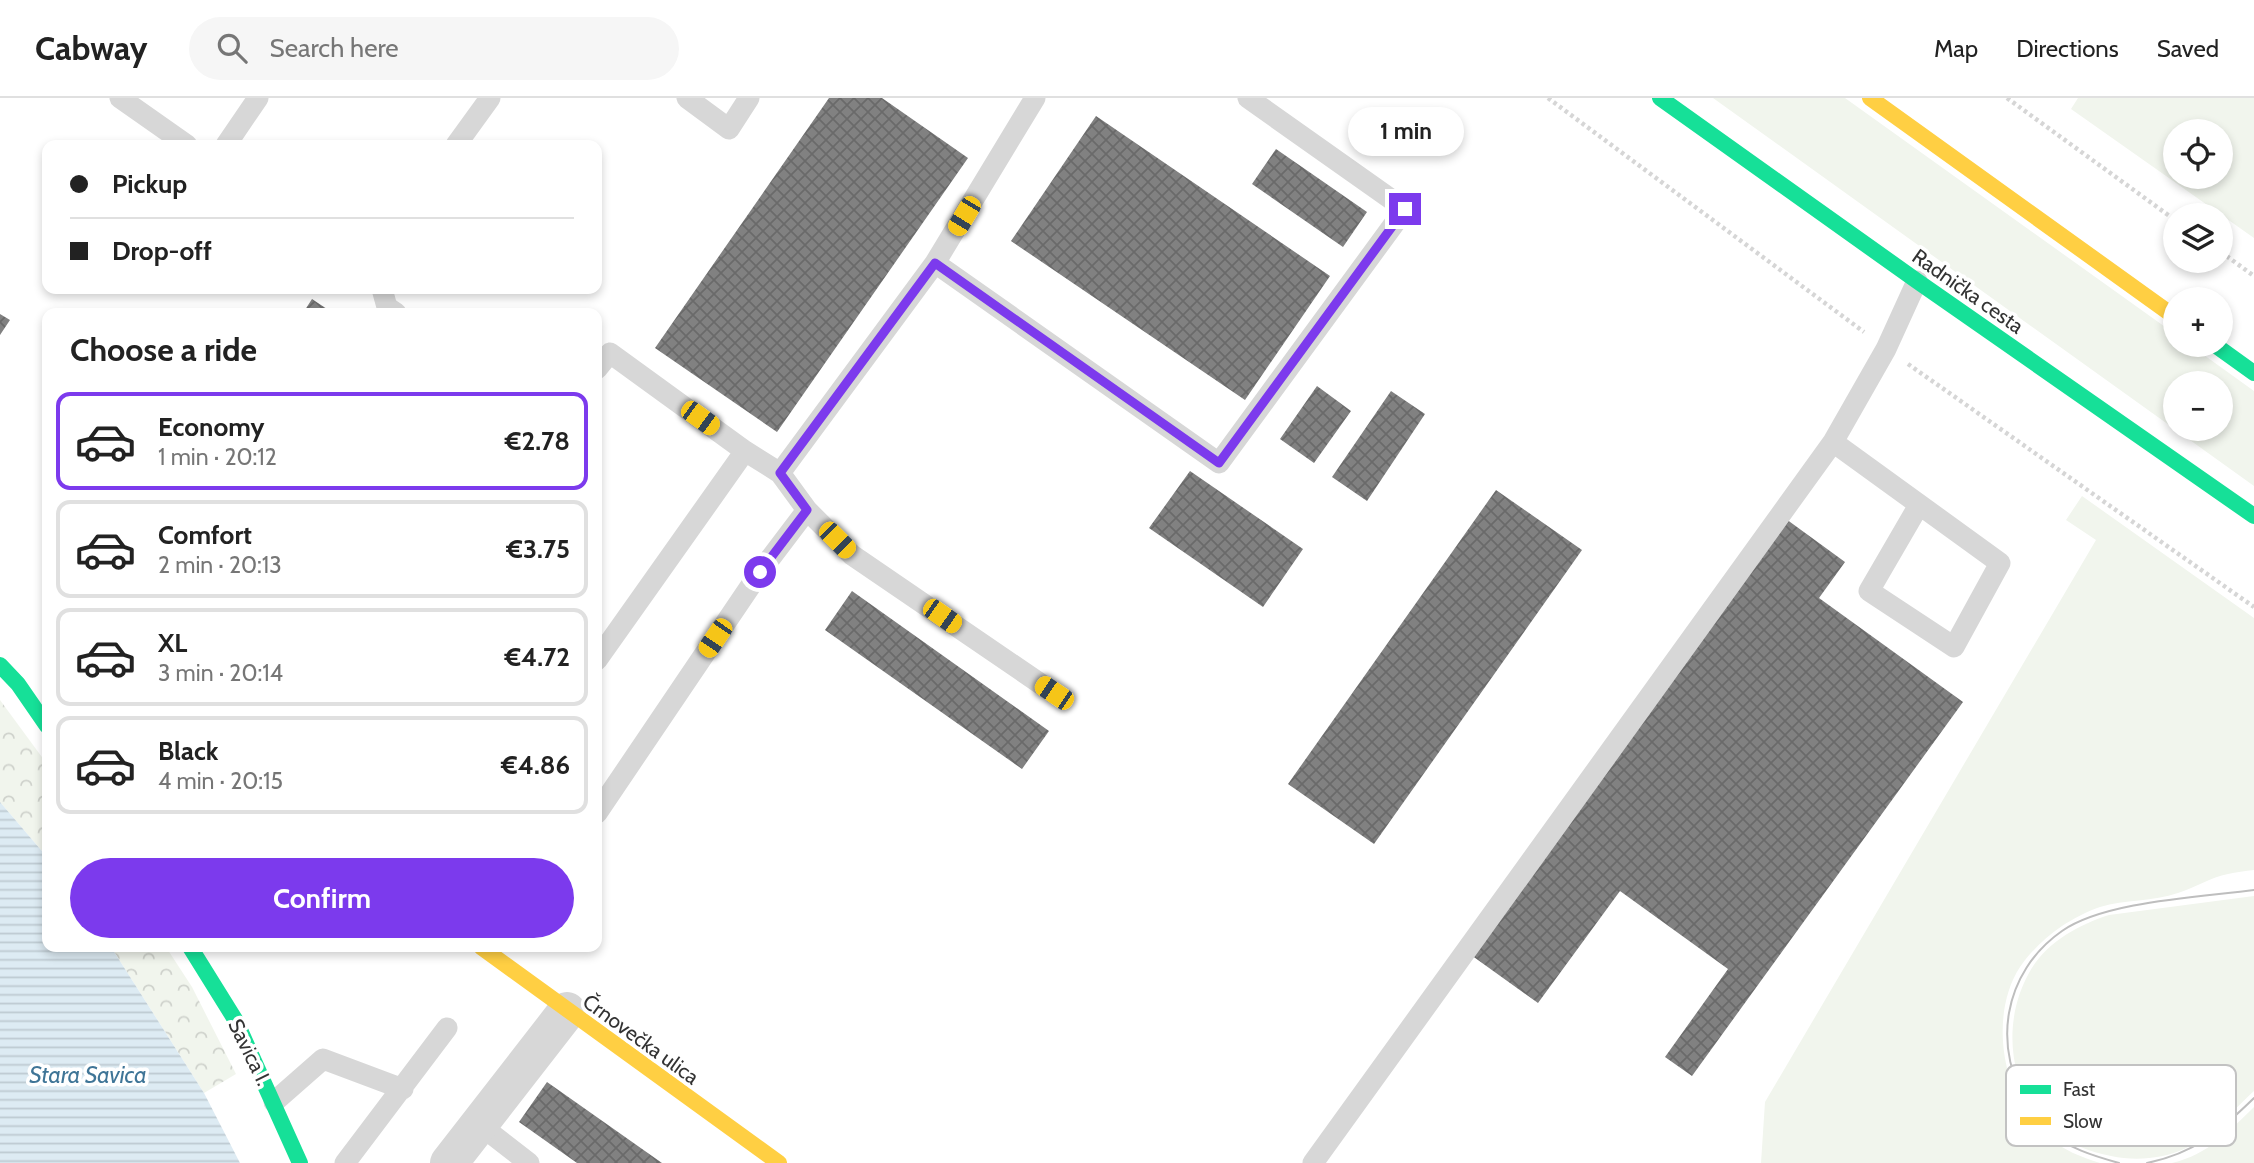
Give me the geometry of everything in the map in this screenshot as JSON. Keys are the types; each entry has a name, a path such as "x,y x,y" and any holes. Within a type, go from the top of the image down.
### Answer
{"main road":[{"name":"Radnička cesta","path":"1660,98 1916,281 2254,516"},
{"path":"1871,98 2163,308"},
{"path":"2232,357 2254,373"},
{"path":"0,665 18,684 42,719"},
{"name":"Savica I.","path":"193,952 236,1021 300,1163"},
{"name":"Črnovečka ulica","path":"488,952 779,1163"}],"street":[{"path":"449,1163 567,1011"}],"lane":[{"path":"120,98 180,140"},
{"path":"229,140 258,98"},
{"path":"460,140 490,98"},
{"path":"687,98 729,129 749,98"},
{"path":"780,473 935,263 1035,98"},
{"path":"935,263 1219,463 1405,209 1248,98"},
{"path":"1313,1163 1833,442 1886,349 1916,281"},
{"path":"602,363 610,353 745,451 780,473 807,510 852,555 1054,693"},
{"path":"1833,442 2000,563 1954,647 1869,591 1919,505"},
{"path":"602,653 745,451"},
{"path":"602,806 760,572 807,510"},
{"path":"345,1163 447,1028"},
{"path":"274,1102 323,1059 403,1089"},
{"path":"480,1125 529,1163"}],"path":[{"path":"1548,98 1856,326"},
{"path":"2007,98 2163,211"},
{"path":"2233,261 2254,276"},
{"path":"1909,364 2254,607"}],"green space":[{"path":"1713,98 1845,98 2163,325 2163,357 2207,357 2226,371 2163,371 2163,421"},
{"path":"2078,98 2254,98 2254,238 2233,223 2233,203 2204,203 2184,189 2233,189 2233,119 2163,119 2163,174 2071,109"},
{"path":"2233,376 2254,391 2254,486 2191,441 2233,441"},
{"path":"2082,496 2254,618 2254,870 2222,875 2168,896 2110,904 2090,911 2050,935 2020,967 2010,987 2004,1009 2006,1146 2060,1146 2100,1163 1761,1163 1765,1102 2096,540 2066,520"},
{"path":"0,700 42,757 42,851 0,802"},
{"path":"2254,896 2254,1091 2236,1108 2236,1065 2016,1065 2012,1035 2015,1013 2029,973 2044,953 2063,936 2109,915"},
{"path":"114,952 169,952 192,987 236,1074 204,1093"},
{"path":"2254,1107 2254,1163 2172,1163 2197,1154 2210,1146 2236,1146 2236,1124"},
{"path":"2079,1146 2190,1146 2148,1158 2120,1158"}],"water":[{"name":"Stara Savica","path":"0,802 42,851 42,952 114,952 204,1093 240,1163 0,1163"}],"building":[{"path":"829,98 882,98 968,158 777,432 655,348"},
{"path":"1096,116 1330,276 1245,400 1011,241"},
{"path":"1276,149 1367,212 1343,247 1252,184"},
{"path":"312,299 326,308 306,308"},
{"path":"0,314 10,320 0,335"},
{"path":"1317,386 1351,411 1314,463 1280,439"},
{"path":"1391,391 1425,414 1367,501 1332,477"},
{"path":"1190,471 1303,549 1263,607 1149,528"},
{"path":"1496,490 1582,550 1374,844 1288,784"},
{"path":"1786,519 1845,562 1819,598 1963,702 1692,1076 1665,1057 1728,969 1620,891 1538,1003 1471,955"},
{"path":"852,591 1049,731 1022,769 825,630"},
{"path":"547,1082 662,1163 577,1163 519,1122"}],"tram line":[{"path":"2011,1065 2007,1037 2015,990 2026,968 2042,948 2062,931 2080,921 2128,907 2254,890"},
{"path":"2236,1115 2254,1098"},
{"path":"2070,1146 2119,1163"},
{"path":"2147,1163 2195,1146"}],"traffic: fast":[{"path":"1660,98 2254,516"},
{"path":"2232,357 2254,373"},
{"path":"0,665 18,684 42,719"},
{"path":"193,952 236,1021 300,1163"}],"traffic: slow":[{"path":"1870,98 2163,308"},
{"path":"488,952 779,1163"}],"route":[{"path":"760,572 807,510 780,473 935,263 1219,463 1405,209"}]}
